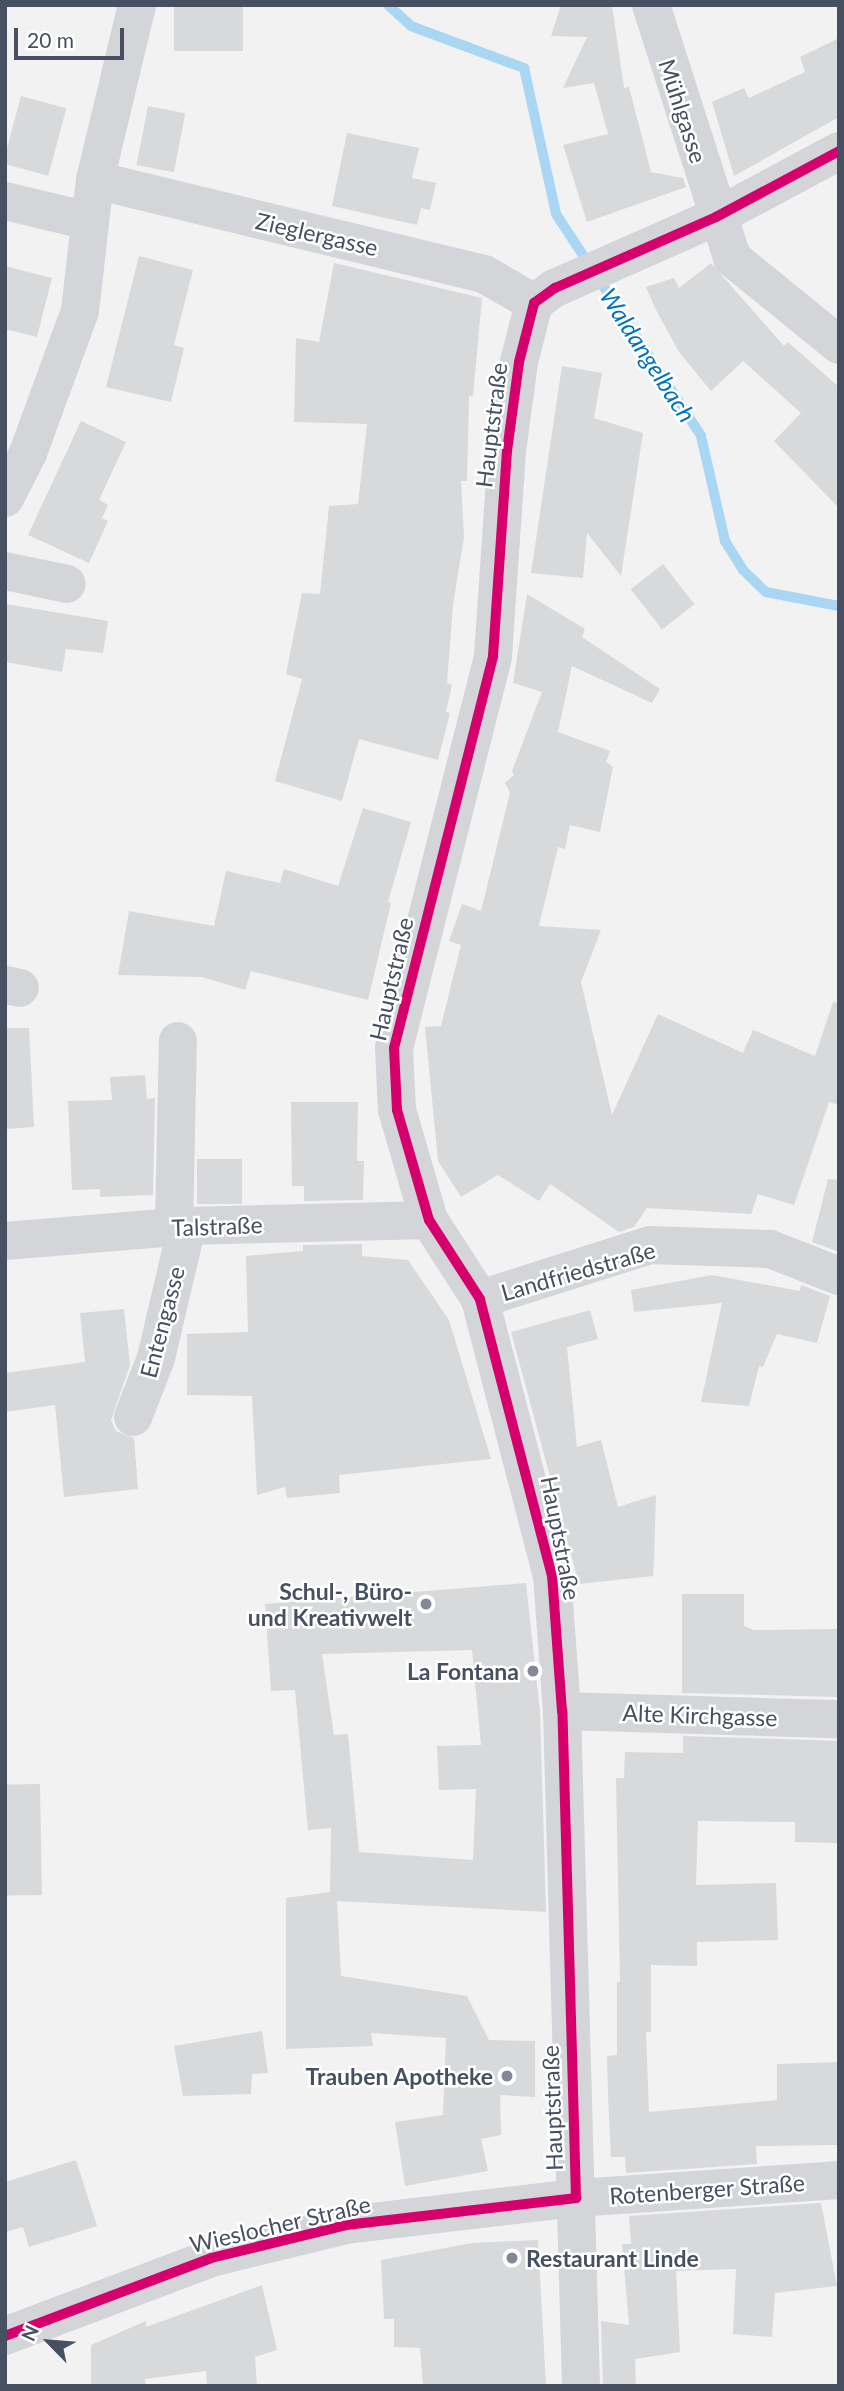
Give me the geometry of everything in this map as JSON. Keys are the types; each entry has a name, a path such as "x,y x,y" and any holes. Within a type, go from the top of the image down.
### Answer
{"street":[{"path":"5,498 28,453 80,311 95,180 137,5"},
{"name":"Mühlgasse","path":"651,5 716,217 732,258 839,345"},
{"path":"544,295 716,217 839,151"},
{"name":"Zieglergasse","path":"95,180 484,274 544,295"},
{"path":"5,201 89,221"},
{"name":"Hauptstraße","path":"544,295 519,362 507,450 493,656 394,1048 397,1110 429,1220 480,1299 542,1528 552,1576 562,1711 580,2386"},
{"path":"5,571 67,584"},
{"name":"Entengasse","path":"133,1417 156,1357 180,1227 178,1041"},
{"name":"Talstraße","path":"5,1241 180,1227 429,1220"},
{"name":"Landfriedstraße","path":"480,1299 649,1245 770,1249 839,1276"},
{"name":"Alte Kirchgasse","path":"562,1711 839,1719"},
{"name":"Rotenberger Straße","path":"576,2198 839,2180"},
{"name":"Wieslocher Straße","path":"5,2336 211,2258 346,2225 576,2198"}],"building":[{"path":"174,5 243,5 243,51 174,51"},
{"path":"561,5 612,5 624,88 629,87 651,172 683,178 686,187 587,222 563,145 608,134 594,83 563,88 587,37 551,36"},
{"path":"839,38 839,117 734,176 712,102 744,88 749,98 805,72 800,57"},
{"path":"21,96 66,108 48,176 5,164"},
{"path":"148,106 185,113 174,172 137,165"},
{"path":"347,133 419,148 412,178 436,183 430,210 421,208 417,225 332,206"},
{"path":"139,256 193,270 174,345 184,348 171,402 106,387"},
{"path":"334,263 482,298 473,396 469,396 467,481 461,481 464,537 453,605 447,683 452,685 446,712 450,713 438,760 359,739 342,801 275,781 302,679 286,674 302,593 320,594 329,506 358,504 367,424 294,422 296,338 319,342"},
{"path":"711,263 784,346 788,342 839,387 839,508 774,441 801,413 743,361 711,391 679,352 655,308 646,287 674,278 679,288"},
{"path":"5,266 52,278 37,337 5,329"},
{"path":"562,366 602,373 594,418 643,433 621,576 587,533 583,578 531,573"},
{"path":"81,421 126,442 99,500 108,505 102,518 108,521 89,563 28,535"},
{"path":"663,564 694,604 662,629 631,589"},
{"path":"527,594 585,629 582,637 660,689 652,703 572,666 558,732 610,751 606,762 613,767 600,832 570,825 565,849 558,847 539,926 601,930 581,982 612,1115 658,1014 743,1053 753,1030 815,1056 833,1002 839,1003 839,1105 829,1102 794,1205 758,1194 751,1214 647,1208 634,1227 619,1232 550,1184 539,1201 498,1175 461,1197 438,1161 425,1027 441,1026 461,945 449,941 462,904 481,911 510,793 505,783 514,775 512,771 542,692 513,683"},
{"path":"5,604 108,621 103,653 66,649 62,672 5,662"},
{"path":"363,808 411,822 388,902 391,903 368,1000 251,971 245,990 202,977 118,975 129,911 214,926 226,871 280,883 284,869 338,886"},
{"path":"5,1028 29,1028 34,1127 5,1129"},
{"path":"145,1075 147,1099 155,1098 153,1195 100,1197 100,1189 72,1190 68,1101 112,1100 110,1077"},
{"path":"291,1102 358,1102 357,1161 364,1161 363,1200 304,1201 304,1186 292,1186"},
{"path":"197,1159 242,1159 242,1204 197,1204"},
{"path":"828,1179 839,1180 839,1252 812,1242"},
{"path":"362,1244 362,1256 408,1260 449,1320 491,1459 339,1475 340,1493 287,1498 285,1487 257,1495 252,1396 187,1395 187,1334 248,1332 246,1256 303,1251 303,1245"},
{"path":"712,1275 800,1291 801,1285 830,1296 817,1343 777,1334 763,1367 759,1366 749,1406 701,1402 722,1303 634,1312 631,1290"},
{"path":"124,1309 130,1365 111,1420 116,1431 134,1438 138,1489 64,1497 55,1405 5,1412 5,1373 85,1362 80,1313"},
{"path":"590,1310 598,1339 567,1347 577,1447 601,1440 618,1507 656,1495 654,1562 653,1576 579,1584 511,1332"},
{"path":"526,1583 540,1712 546,1912 337,1901 341,1976 467,1996 489,2040 535,2041 535,2097 500,2095 501,2135 481,2139 488,2171 405,2186 395,2122 443,2115 446,2038 371,2033 373,2046 286,2049 286,1898 330,1892 331,1828 308,1830 295,1690 271,1691 265,1604","holes":["472,1650 481,1745 437,1746 439,1790 476,1789 473,1860 359,1852 348,1734 334,1735 322,1654"]},
{"path":"682,1594 744,1594 744,1626 754,1630 839,1629 838,1697 682,1693"},
{"path":"683,1736 839,1741 839,1843 795,1842 795,1822 698,1821 696,1885 776,1883 778,1940 697,1942 697,1966 651,1965 651,2032 646,2032 649,2112 777,2100 777,2064 839,2062 839,2145 756,2146 757,2164 626,2173 625,2157 611,2157 608,2096 607,2056 617,2055 617,1982 620,1982 616,1778 624,1778 625,1752 683,1753"},
{"path":"40,1784 42,1895 7,1896 5,1785"},
{"path":"262,2031 268,2073 252,2074 251,2094 183,2096 174,2046"},
{"path":"76,2160 97,2226 29,2247 23,2227 5,2232 5,2182"},
{"path":"821,2203 837,2286 775,2293 772,2337 733,2334 736,2269 676,2271 680,2352 635,2359 636,2386 603,2386 601,2321 629,2325 622,2244 631,2244 629,2216"},
{"path":"538,2240 546,2386 423,2386 420,2348 394,2347 394,2319 384,2319 381,2260 472,2243"},
{"path":"262,2285 277,2350 255,2357 257,2386 207,2386 206,2371 145,2379 146,2386 91,2386 91,2345 146,2321 146,2327"}],"waterway":[{"name":"Waldangelbach","path":"388,5 411,26 524,68 556,214 701,436 725,541 743,570 766,592 839,606"}],"cycle path":[{"path":"5,2336 211,2258 346,2225 576,2198 562,1711 552,1576 480,1299 429,1220 397,1110 394,1048 493,656 507,451 519,362 534,303 555,288 716,217 839,151"}],"place":[{"name":"Schul-, Büro- und Kreativwelt","path":"426,1604"},
{"name":"La Fontana","path":"533,1671"},
{"name":"Trauben Apotheke","path":"507,2076"},
{"name":"Restaurant Linde","path":"512,2258"}]}
